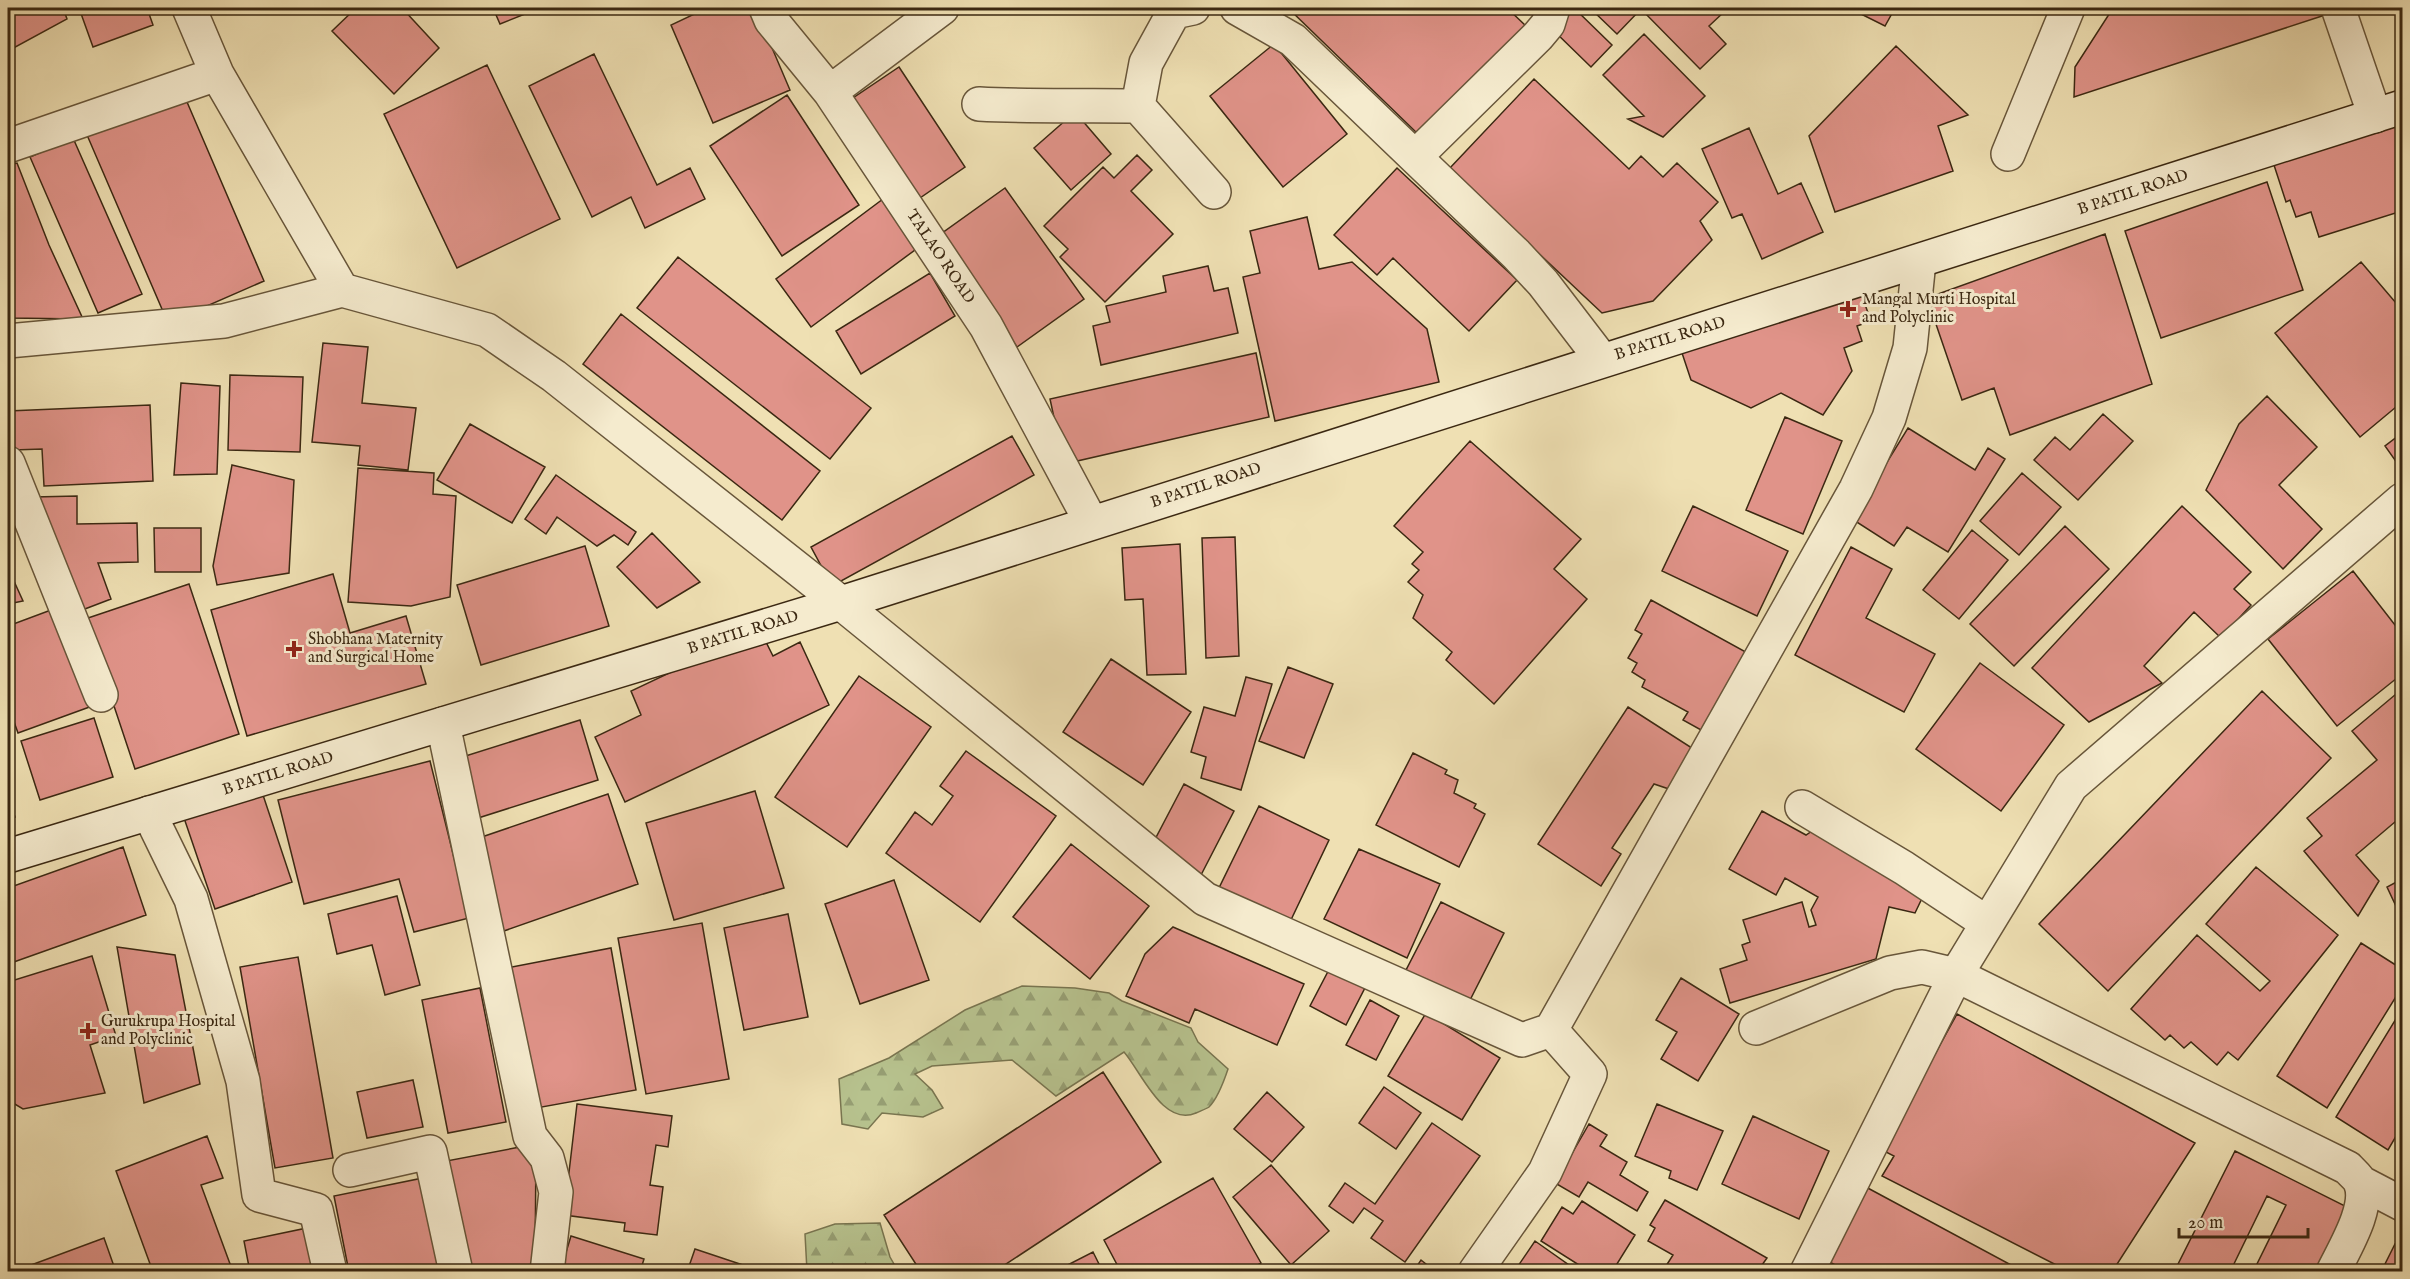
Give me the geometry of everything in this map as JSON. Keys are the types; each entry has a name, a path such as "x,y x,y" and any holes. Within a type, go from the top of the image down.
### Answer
{"street":[{"path":"189,8 217,74 342,290"},
{"name":"TALAO ROAD","path":"766,8 771,20 830,92 986,326 1090,522"},
{"path":"830,92 942,8"},
{"path":"1138,106 1146,63 1174,12 1193,8"},
{"path":"1237,8 1293,40 1516,254 1543,284 1602,360"},
{"path":"1415,157 1538,36 1548,24 1553,8"},
{"path":"2008,154 2068,8"},
{"path":"2338,8 2389,112"},
{"path":"8,146 217,74"},
{"path":"979,104 1033,108 1079,105 1138,106 1214,192"},
{"name":"B PATIL ROAD","path":"8,856 842,603 1090,522 2389,112"},
{"path":"8,341 224,321 342,290 487,330 554,376 842,603 1206,899 1522,1040 1551,1030 1856,489 1889,418 1910,348 1919,261"},
{"path":"8,463 101,695"},
{"path":"1807,1272 1956,975 2071,786 2403,500"},
{"path":"442,724 530,1136 547,1158 556,1192 547,1272"},
{"path":"1802,807 1904,868 1987,923"},
{"path":"149,813 191,899 243,1081 259,1195 316,1210 330,1272"},
{"path":"1756,1028 1890,974 1922,967 1956,975 2323,1154 2348,1168 2360,1182 2403,1203"},
{"path":"1475,1272 1545,1172 1590,1074 1551,1030"},
{"path":"350,1170 430,1152 456,1272"},
{"path":"2333,1272 2357,1221 2363,1201 2360,1182"}],"green space":[{"path":"1022,986 1075,988 1109,993 1122,1001 1191,1028 1198,1042 1228,1069 1215,1099 1209,1107 1196,1113 1184,1115 1173,1112 1154,1096 1124,1052 1056,1096 1012,1060 932,1066 915,1074 932,1090 943,1108 923,1117 882,1113 868,1129 842,1124 839,1079 889,1058 965,1010"},
{"path":"880,1223 890,1257 898,1271 807,1271 805,1234 835,1224"}],"building":[{"path":"8,8 63,8 67,19 8,51"},
{"path":"79,8 147,8 153,25 93,47"},
{"path":"356,8 402,8 439,48 394,94 332,31"},
{"path":"493,8 540,8 500,24"},
{"path":"707,8 755,8 790,90 713,123 671,25"},
{"path":"1288,8 1507,8 1527,27 1421,137"},
{"path":"1571,8 1574,8 1612,45 1591,67 1551,28"},
{"path":"1590,8 1722,8 1725,11 1709,26 1726,44 1700,69 1641,9 1617,34"},
{"path":"1849,8 1895,8 1885,26"},
{"path":"2113,8 2321,8 2325,15 2074,97 2075,67"},
{"path":"1644,34 1705,96 1663,137 1628,119 1644,116 1603,75"},
{"path":"1274,44 1347,134 1283,187 1210,96"},
{"path":"1896,46 1968,115 1938,126 1953,171 1835,212 1809,136"},
{"path":"594,54 657,185 690,168 705,199 645,228 631,197 592,217 529,86"},
{"path":"487,65 560,219 457,268 384,114"},
{"path":"899,67 965,167 917,200 850,100"},
{"path":"1534,79 1629,169 1641,156 1663,177 1677,163 1718,202 1700,221 1712,240 1653,301 1602,313 1449,169"},
{"path":"184,95 264,281 168,323 87,135"},
{"path":"787,95 859,205 782,256 710,146"},
{"path":"1075,112 1111,154 1071,190 1034,148"},
{"path":"2402,120 2402,211 2319,237 2311,212 2296,217 2290,200 2286,202 2273,162"},
{"path":"1749,128 1778,194 1801,183 1823,232 1762,259 1742,214 1732,218 1702,149"},
{"path":"73,138 142,294 98,313 30,157"},
{"path":"1137,155 1152,170 1131,191 1173,234 1105,302 1060,257 1068,249 1044,226 1103,167 1114,178"},
{"path":"17,163 49,245 83,319 8,318 8,165"},
{"path":"1397,168 1517,280 1469,331 1393,258 1377,275 1334,235"},
{"path":"2267,182 2303,290 2161,338 2125,231"},
{"path":"1005,188 1084,299 1017,347 938,236"},
{"path":"883,199 919,247 811,327 776,279"},
{"path":"1307,217 1319,269 1352,262 1427,329 1439,382 1275,421 1243,277 1260,273 1250,231"},
{"path":"2105,234 2152,384 2010,435 1994,388 1962,400 1927,298"},
{"path":"678,257 871,408 830,459 637,308"},
{"path":"2361,262 2402,310 2402,402 2360,437 2275,333"},
{"path":"1208,266 1214,291 1228,288 1238,333 1101,365 1093,326 1110,322 1106,306 1166,292 1163,276"},
{"path":"930,273 955,316 861,374 836,331"},
{"path":"1859,288 1871,321 1857,326 1862,341 1844,348 1852,371 1823,415 1781,393 1751,408 1691,380 1682,353"},
{"path":"621,314 820,471 782,520 583,364"},
{"path":"323,343 368,347 362,403 416,408 408,470 358,465 360,446 312,442"},
{"path":"1256,353 1269,417 1064,464 1050,399"},
{"path":"230,375 303,377 300,452 228,450"},
{"path":"181,383 220,386 217,474 174,475"},
{"path":"2267,396 2317,447 2279,485 2322,529 2283,569 2206,490 2239,424"},
{"path":"150,405 153,481 44,486 42,449 13,450 8,427 8,411"},
{"path":"2103,414 2133,441 2078,500 2034,460 2055,437 2070,450"},
{"path":"1785,417 1842,441 1803,534 1746,510"},
{"path":"470,424 545,467 512,523 437,480"},
{"path":"1908,428 1975,470 1988,448 2005,459 1948,552 1907,527 1894,546 1852,519"},
{"path":"2402,433 2402,470 2385,446"},
{"path":"1012,436 1034,475 832,586 811,547"},
{"path":"1470,441 1581,539 1554,569 1587,599 1494,704 1446,660 1452,652 1413,618 1423,595 1408,582 1419,570 1412,564 1423,552 1394,526"},
{"path":"232,465 294,480 289,573 217,585 213,566"},
{"path":"358,468 434,473 433,494 456,496 450,597 411,606 348,602"},
{"path":"2022,473 2061,507 2019,555 1980,521"},
{"path":"556,475 636,532 628,545 614,535 597,546 557,517 546,534 525,519"},
{"path":"77,496 77,524 137,523 138,562 98,563 111,599 77,612 34,497"},
{"path":"1693,506 1788,551 1757,616 1662,571"},
{"path":"2182,506 2251,572 2234,589 2251,605 2221,638 2194,612 2144,666 2162,683 2089,722 2032,668"},
{"path":"2065,526 2109,569 2014,666 1970,624"},
{"path":"154,528 201,528 201,572 155,572"},
{"path":"1972,530 2008,560 1959,619 1923,590"},
{"path":"652,533 700,582 657,608 617,567"},
{"path":"1235,537 1239,656 1206,658 1202,538"},
{"path":"1180,544 1186,674 1147,675 1143,599 1125,600 1122,548"},
{"path":"585,546 609,626 481,665 457,585"},
{"path":"1851,547 1892,569 1866,618 1935,654 1904,712 1795,655"},
{"path":"8,568 23,601 8,604"},
{"path":"2353,571 2402,634 2402,674 2337,726 2268,639"},
{"path":"333,574 350,633 406,616 426,684 247,736 211,610"},
{"path":"189,584 239,734 135,769 85,619"},
{"path":"1651,600 1753,656 1710,735 1683,720 1688,712 1642,687 1645,680 1632,672 1637,663 1628,658 1642,634 1635,630"},
{"path":"59,607 95,705 18,733 8,705 8,626"},
{"path":"760,630 773,656 800,642 829,705 625,802 595,737 641,715 631,691"},
{"path":"1111,659 1191,712 1143,785 1063,732"},
{"path":"1980,663 2064,725 2001,811 1916,749"},
{"path":"1288,667 1333,684 1304,758 1259,741"},
{"path":"859,676 931,727 847,847 775,797"},
{"path":"1246,677 1272,684 1241,790 1201,778 1206,757 1191,752 1204,707 1235,716"},
{"path":"2402,689 2402,816 2356,855 2379,881 2358,916 2304,851 2322,836 2307,818 2377,760 2352,731"},
{"path":"2262,691 2331,758 2108,991 2039,924"},
{"path":"1628,707 1695,750 1669,789 1654,784 1612,848 1621,854 1601,886 1538,844"},
{"path":"94,718 113,777 40,800 21,741"},
{"path":"580,720 598,780 475,819 456,759"},
{"path":"966,751 1056,816 980,922 886,853 915,812 932,825 953,796 940,786"},
{"path":"1413,753 1447,770 1445,774 1458,780 1454,793 1476,804 1474,808 1485,814 1459,867 1376,825"},
{"path":"430,761 469,918 414,932 399,879 304,904 278,800"},
{"path":"1184,784 1234,811 1201,875 1151,847"},
{"path":"261,789 292,882 215,909 183,815"},
{"path":"755,791 784,888 674,920 646,823"},
{"path":"8,794 15,817 8,820"},
{"path":"608,794 638,884 501,932 470,841"},
{"path":"1259,806 1329,840 1289,924 1218,890"},
{"path":"1762,811 1806,835 1812,831 1925,892 1915,913 1889,907 1876,959 1730,1003 1720,969 1747,960 1742,945 1750,942 1743,920 1802,902 1809,927 1816,925 1811,910 1818,897 1785,878 1776,895 1729,869"},
{"path":"1071,844 1149,906 1090,979 1013,917"},
{"path":"123,847 146,915 11,963 8,954 8,888"},
{"path":"1359,849 1440,884 1407,958 1324,919"},
{"path":"2256,867 2338,935 2238,1060 2228,1052 2217,1065 2191,1042 2184,1048 2170,1035 2165,1040 2131,1009 2197,935 2260,991 2270,981 2206,924"},
{"path":"2402,879 2402,919 2387,887"},
{"path":"894,880 929,980 860,1004 825,904"},
{"path":"397,896 420,985 385,995 372,945 337,954 328,914"},
{"path":"1441,902 1504,933 1467,1006 1404,974"},
{"path":"788,914 808,1017 744,1030 724,928"},
{"path":"702,923 729,1079 646,1094 618,938"},
{"path":"1173,927 1304,984 1277,1045 1195,1009 1189,1023 1126,996 1145,954"},
{"path":"2361,943 2402,969 2402,987 2327,1108 2277,1076"},
{"path":"117,947 175,955 200,1084 144,1103"},
{"path":"611,948 636,1090 531,1109 507,968"},
{"path":"92,956 116,1036 90,1045 105,1093 23,1109 8,1100 8,982"},
{"path":"298,957 333,1158 275,1168 240,967"},
{"path":"1334,960 1370,978 1346,1025 1310,1006"},
{"path":"1681,978 1739,1014 1698,1081 1661,1059 1677,1032 1656,1020"},
{"path":"480,988 506,1122 448,1133 422,1000"},
{"path":"1370,1000 1399,1016 1376,1060 1346,1045"},
{"path":"2402,1009 2402,1126 2388,1150 2336,1117"},
{"path":"1426,1013 1500,1058 1462,1120 1388,1076"},
{"path":"1957,1014 2195,1143 2112,1272 2070,1272 1882,1176 1894,1156 1882,1150"},
{"path":"1103,1072 1161,1162 994,1272 921,1272 884,1215"},
{"path":"413,1080 423,1127 367,1138 357,1092"},
{"path":"1384,1087 1421,1113 1396,1149 1359,1123"},
{"path":"1267,1092 1304,1127 1272,1162 1234,1129"},
{"path":"577,1104 672,1116 668,1147 656,1145 650,1185 663,1187 657,1235 624,1231 625,1223 564,1215"},
{"path":"1657,1104 1723,1131 1697,1190 1669,1178 1671,1171 1635,1156"},
{"path":"1753,1116 1829,1151 1799,1219 1722,1184"},
{"path":"1432,1123 1480,1156 1405,1262 1371,1238 1383,1221 1364,1208 1353,1223 1329,1206 1345,1183 1375,1204"},
{"path":"1589,1124 1607,1135 1600,1146 1627,1162 1620,1175 1648,1192 1637,1211 1588,1182 1579,1197 1555,1183"},
{"path":"207,1136 223,1178 201,1185 233,1272 153,1272 116,1171"},
{"path":"536,1144 535,1272 462,1272 441,1162"},
{"path":"2235,1151 2351,1209 2319,1272 2253,1272 2286,1205 2267,1196 2230,1272 2174,1272"},
{"path":"1271,1165 1329,1231 1291,1265 1233,1197"},
{"path":"423,1178 442,1272 349,1272 334,1196"},
{"path":"1213,1178 1261,1263 1247,1272 1121,1272 1104,1240"},
{"path":"1864,1186 2024,1272 1848,1272 1824,1259"},
{"path":"1665,1200 1767,1258 1757,1272 1680,1272 1666,1266 1673,1255 1648,1241 1655,1228 1650,1225"},
{"path":"1582,1201 1635,1235 1612,1272 1590,1272 1541,1241 1562,1207 1573,1214"},
{"path":"307,1228 316,1272 250,1272 244,1241"},
{"path":"571,1236 644,1259 640,1272 560,1272"},
{"path":"104,1238 116,1272 24,1272 23,1268"},
{"path":"1535,1241 1579,1272 1514,1272"},
{"path":"2395,1244 2402,1247 2402,1272 2381,1272"},
{"path":"695,1249 746,1266 744,1272 687,1272"},
{"path":"1093,1252 1103,1272 1054,1272"},
{"path":"1421,1260 1436,1272 1413,1272"}],"place":[{"name":"Mangal Murti Hospital and Polyclinic","path":"1848,309"},
{"name":"Shobhana Maternity and Surgical Home","path":"294,649"},
{"name":"Gurukrupa Hospital and Polyclinic","path":"88,1031"}]}
